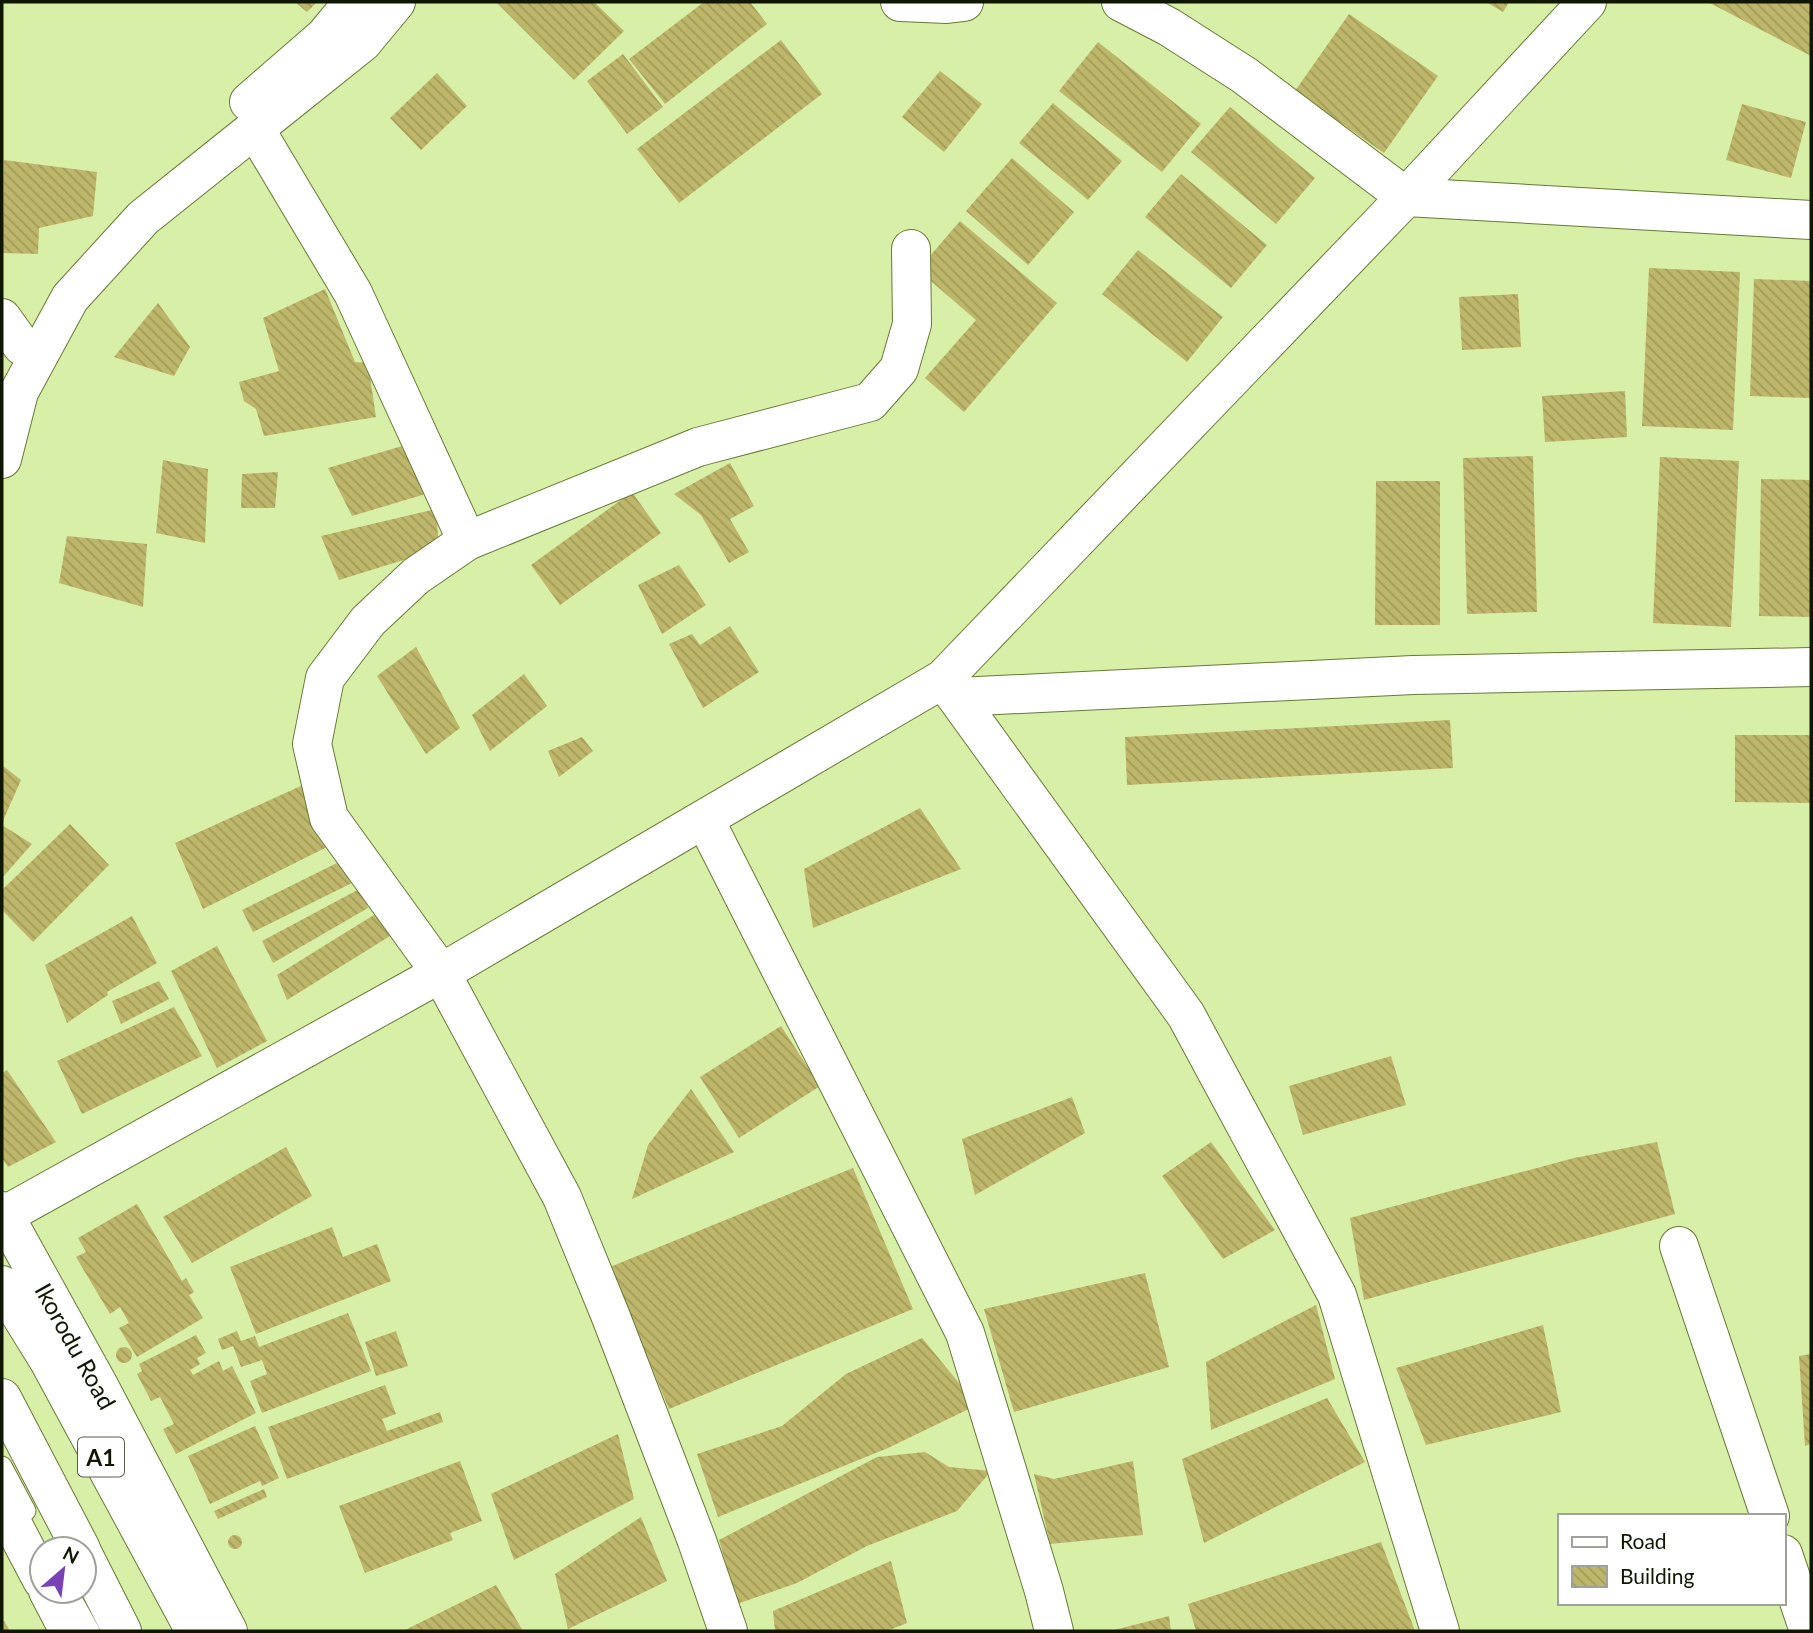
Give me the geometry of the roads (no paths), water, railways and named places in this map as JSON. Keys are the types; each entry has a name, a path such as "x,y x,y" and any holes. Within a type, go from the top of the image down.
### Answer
{"main road":[{"path":"2,393 12,332 62,272 138,190 224,123 315,45 352,2"},
{"path":"2,459 19,392 70,298 144,218 362,43 396,2"},
{"path":"900,2 964,2"},
{"path":"1121,2 1169,27 1244,75 1406,197 1811,219"},
{"path":"3,1213 441,973 705,820 950,688 1587,2"},
{"path":"255,130 353,293 467,541"},
{"path":"728,1631 631,1367 562,1197 441,973 329,818 312,744 325,678 368,621 416,576 467,541 698,447 870,402 899,369 912,324 911,249"},
{"path":"950,688 1811,667"},
{"path":"950,688 1186,1016 1337,1295 1440,1631"},
{"path":"705,820 965,1333 1054,1631"},
{"name":"Ikorodu Road","path":"3,1213 228,1631"},
{"path":"1679,1246 1769,1514"},
{"name":"Ikorodu Road","path":"2,1285 49,1361 195,1631"},
{"name":"A1","path":"2,1398 73,1535"},
{"path":"2,1504 28,1553"},
{"path":"1785,1560 1809,1631"},
{"path":"98,1584 122,1631"},
{"path":"55,1605 69,1631"}],"lane":[{"path":"2,1466 39,1535"},
{"path":"76,1605 90,1631"}]}
